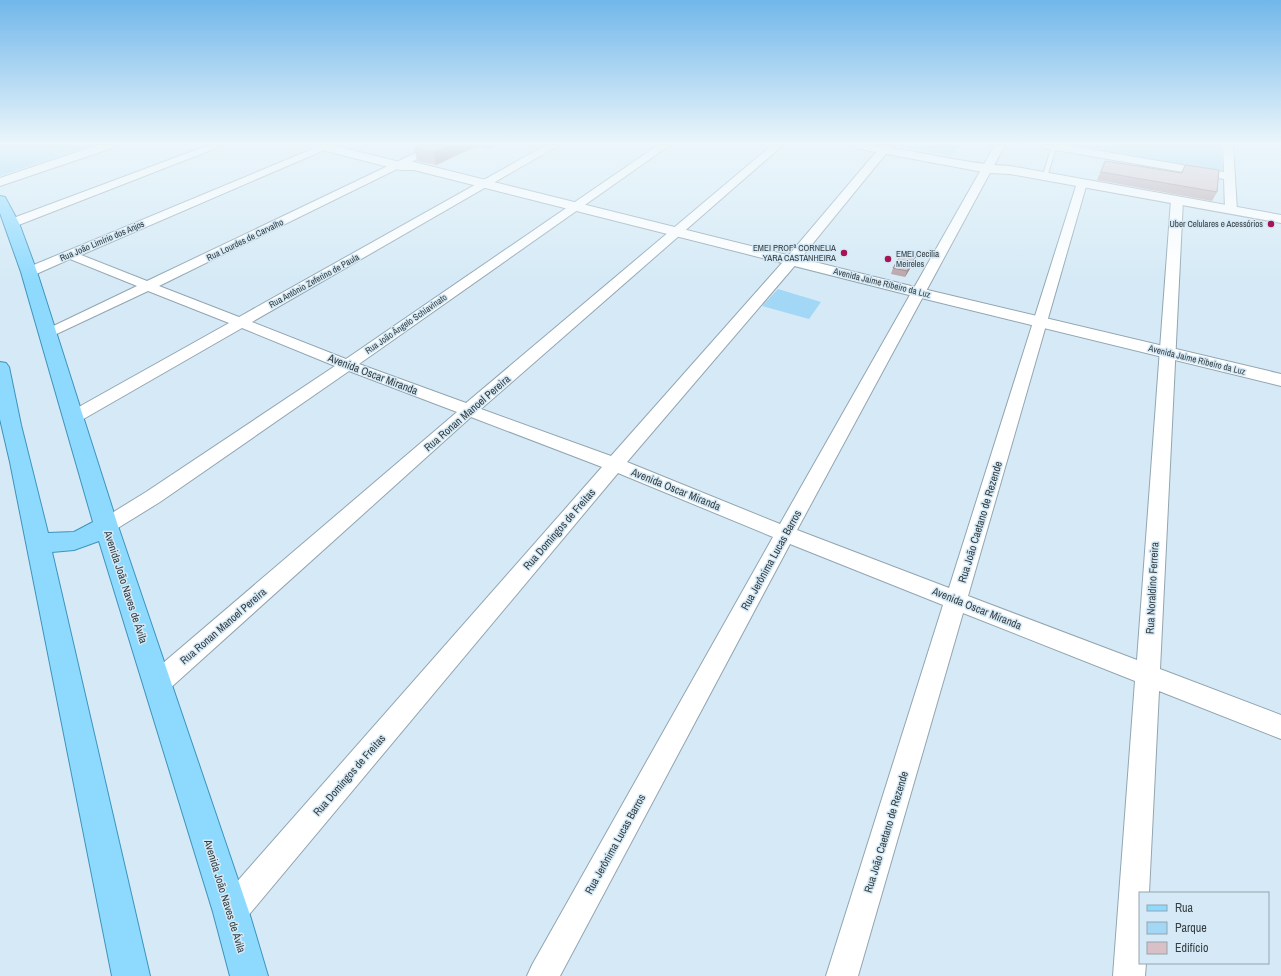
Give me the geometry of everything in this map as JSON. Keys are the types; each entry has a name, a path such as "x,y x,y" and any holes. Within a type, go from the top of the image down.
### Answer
{"main road":[{"name":"Avenida João Naves de Ávila","path":"0,200 12,223 29,272 106,526 231,912 249,976"},
{"path":"0,367 5,427 22,462 130,976"},
{"path":"39,541 66,544 88,537 106,526"}],"street":[{"path":"12,223 98,191"},
{"name":"Rua João Limírio dos Anjos","path":"29,272 220,191"},
{"name":"Rua Lourdes de Carvalho","path":"48,334 352,191"},
{"name":"Rua Antônio Zeferino de Paula","path":"74,417 473,191"},
{"name":"Avenida Jaime Ribeiro da Luz","path":"511,191 920,293 1281,380"},
{"name":"Rua João Ângelo Schiavinato","path":"106,526 153,497 347,365 599,191"},
{"name":"Rua Ronan Manoel Pereira","path":"158,683 469,410 725,191"},
{"name":"Rua Domingos de Freitas","path":"231,912 792,260 849,191"},
{"name":"Rua Jerônima Lucas Barros","path":"543,976 785,534 920,293 982,191"},
{"name":"Rua João Caetano de Rezende","path":"842,976 1080,191"},
{"path":"1121,191 1281,219"},
{"path":"1229,191 1231,210"},
{"name":"Rua Noraldino Ferreira","path":"1129,976 1146,675 1177,200"},
{"name":"Avenida Oscar Miranda","path":"70,255 347,365 616,465 785,534 1281,727"}],"green space":[{"path":"778,289 821,302 809,319 762,306"}],"building":[{"path":"902,253 916,256 907,271 893,268"}],"place":[{"name":"Uber Celulares e Acessórios","path":"1271,224"},
{"name":"EMEI PROFª CORNELIA YARA CASTANHEIRA","path":"844,253"},
{"name":"EMEI Cecilia Meireles","path":"888,259"}]}
